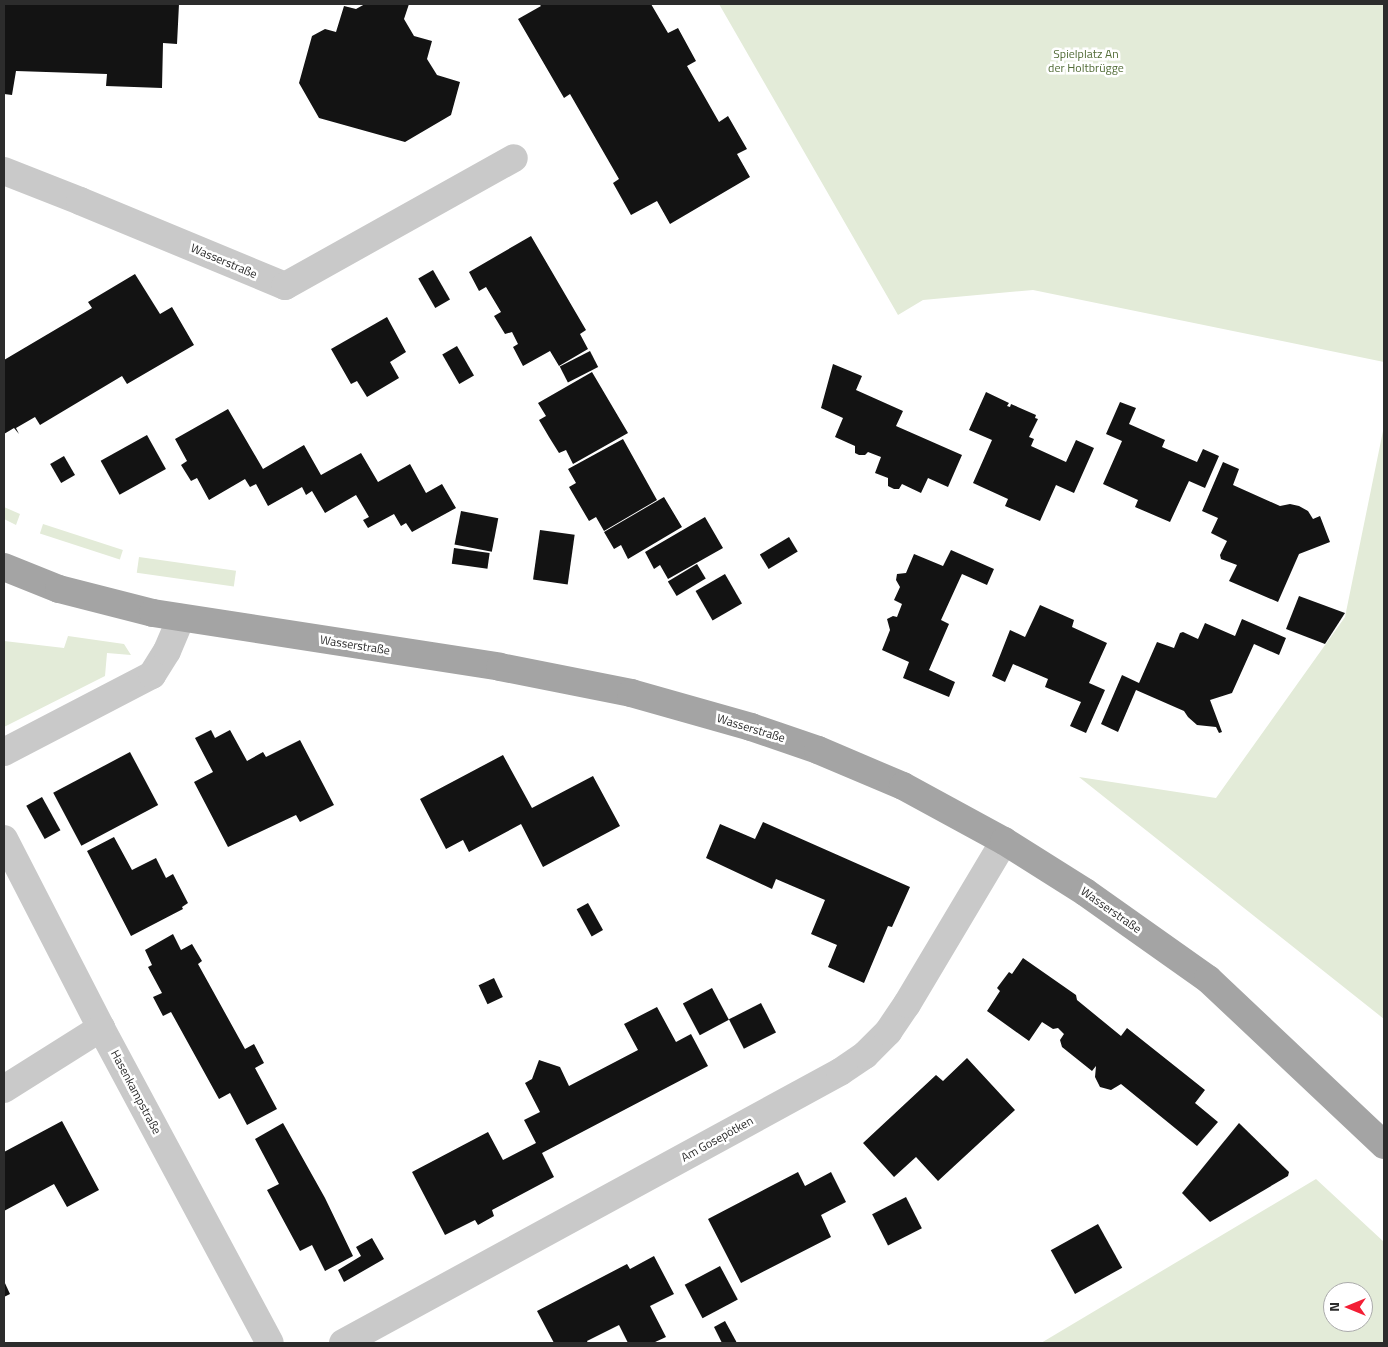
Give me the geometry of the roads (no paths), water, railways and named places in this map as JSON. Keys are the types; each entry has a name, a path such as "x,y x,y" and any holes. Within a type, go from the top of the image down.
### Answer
{"main road":[{"name":"Wasserstraße","path":"4,567 60,589 181,618 500,667 631,693 752,727 818,750 903,786 1004,841 1085,892 1208,979 1384,1145"}],"street":[{"name":"Wasserstraße","path":"4,171 285,286 514,158"},
{"path":"4,752 152,675 167,651 181,618"},
{"name":"Hasenkampstraße","path":"4,839 101,1028 270,1343"},
{"name":"Am Gosepötken","path":"343,1343 840,1072 865,1055 888,1032 907,1004 1004,841"},
{"path":"4,1089 101,1028"}],"park label":[{"name":"Spielplatz An der Holtbrügge","path":"1086,61"}]}
